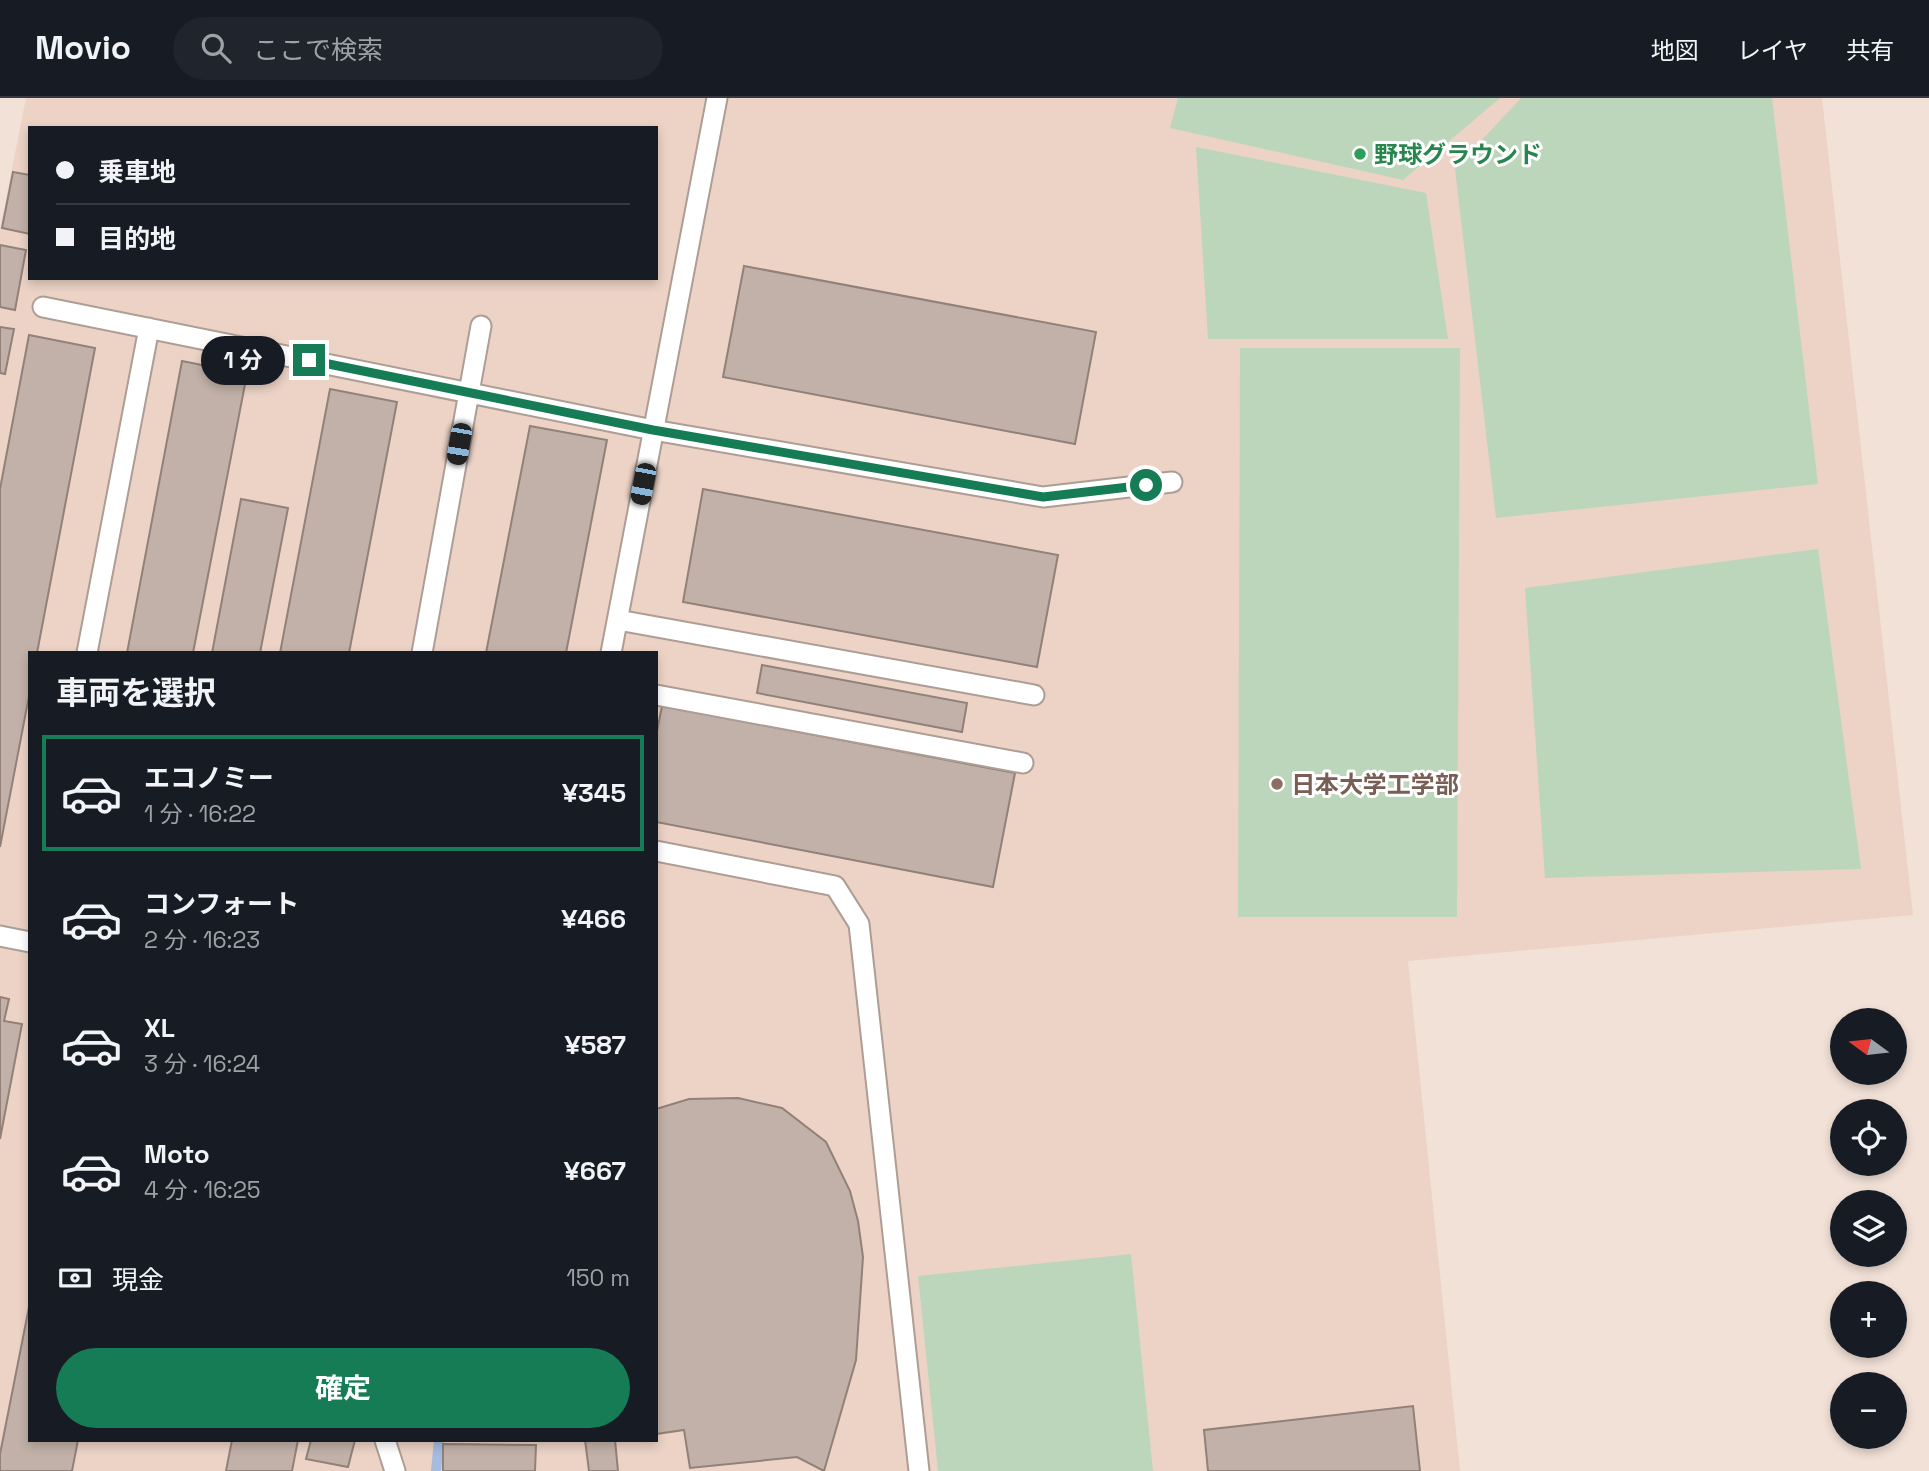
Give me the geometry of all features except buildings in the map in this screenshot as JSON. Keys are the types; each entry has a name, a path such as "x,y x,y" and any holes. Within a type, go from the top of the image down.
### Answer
{"lane":[{"path":"611,651 717,98"},
{"path":"43,307 653,430 1043,497 1172,482"},
{"path":"422,651 481,326"},
{"path":"87,651 149,328"},
{"path":"618,620 1034,695"},
{"path":"658,695 1023,763"},
{"path":"658,851 835,886 859,925 919,1471"},
{"path":"0,936 28,942"},
{"path":"386,1442 395,1471"}],"shaded area":[{"name":"日本大学工学部","path":"26,98 1822,98 1913,915 1408,961 1460,1471 0,1471 0,229"}],"green space":[{"name":"野球グラウンド","path":"1178,98 1500,98 1403,180 1170,128"},
{"path":"1521,98 1772,98 1818,484 1496,518 1455,169"},
{"path":"1196,147 1426,193 1448,339 1208,339"},
{"path":"1240,348 1460,348 1457,917 1238,917"},
{"path":"1818,549 1861,869 1545,878 1525,588"},
{"path":"1131,1254 1153,1471 938,1471 918,1276"}],"waterway":[{"path":"436,1471 439,1442"}],"place":[{"name":"野球グラウンド","path":"1360,154"},
{"name":"日本大学工学部","path":"1277,784"}],"route":[{"path":"309,360 653,430 1043,497 1146,485"}]}
